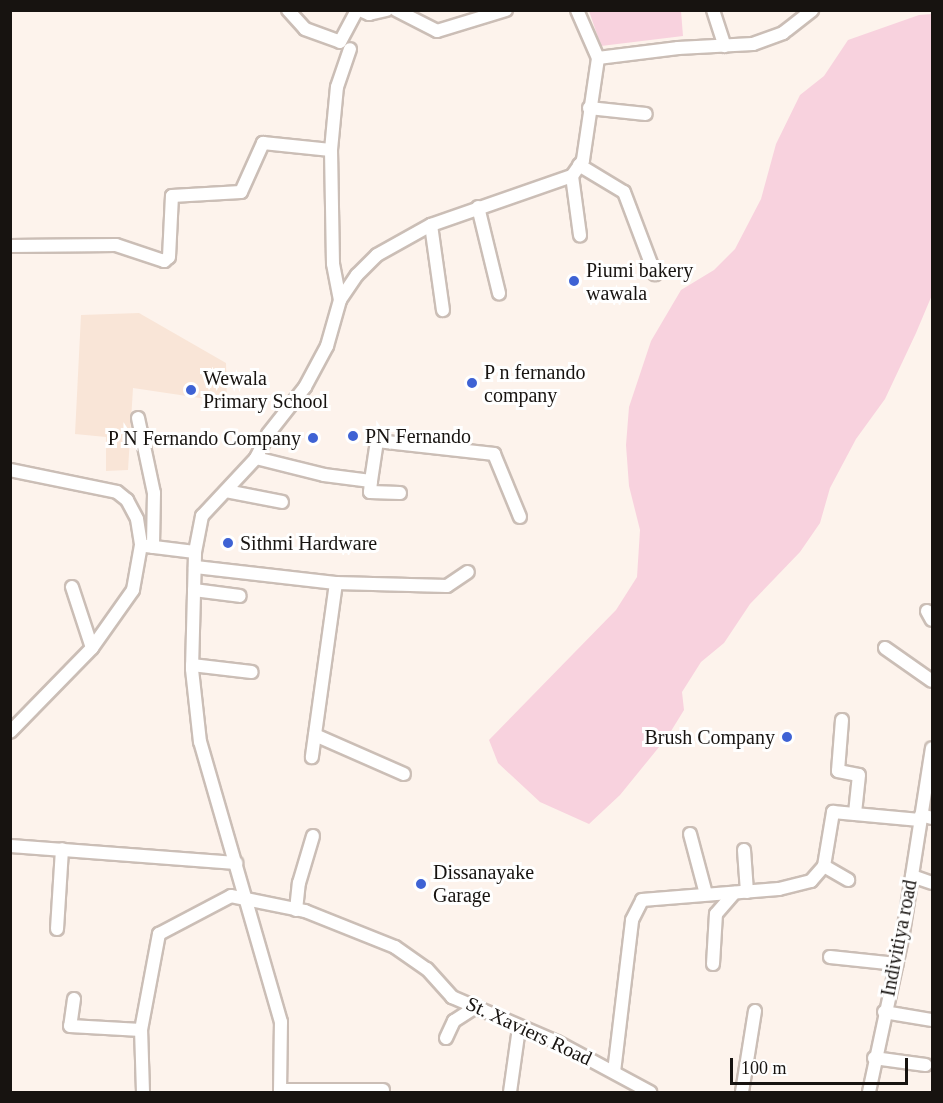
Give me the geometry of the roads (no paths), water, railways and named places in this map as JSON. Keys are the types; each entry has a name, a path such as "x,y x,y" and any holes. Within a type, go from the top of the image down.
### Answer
{"street":[{"path":"288,10 305,29 340,42 359,10 369,14 387,10"},
{"path":"396,10 437,31 506,10"},
{"path":"383,1090 280,1091 281,1022 200,742 192,665 195,552 202,516 256,458 268,434 305,387 327,346 340,300 357,275 378,255 431,225 572,176 579,165 598,58 577,10"},
{"path":"713,10 725,45"},
{"path":"598,58 753,44 783,33 812,10"},
{"path":"340,300 333,264 331,150 337,87 350,50"},
{"path":"589,108 646,114"},
{"path":"10,246 123,246 164,261 169,257 172,196 241,192 263,143 331,150"},
{"path":"579,165 624,192 655,274"},
{"path":"572,176 580,235"},
{"path":"478,207 499,293"},
{"path":"431,225 443,310"},
{"path":"10,732 92,648 133,590 147,546 154,493 138,418"},
{"path":"400,493 370,492 377,441 494,454 520,517"},
{"path":"256,458 324,475 371,481"},
{"path":"10,470 117,492 127,500 147,546"},
{"path":"226,491 282,502"},
{"path":"147,546 195,552"},
{"path":"195,567 336,583 447,586 468,572"},
{"path":"312,757 336,583"},
{"path":"72,587 92,648"},
{"path":"194,590 240,596"},
{"path":"885,648 933,681"},
{"path":"192,665 252,672"},
{"path":"842,720 838,771 859,776 855,814"},
{"path":"315,735 404,774"},
{"name":"Indivitiya road","path":"869,1092 884,1012 897,964 924,818 933,748"},
{"path":"614,1072 632,920 642,900 747,892 811,881 824,866 833,812 924,818"},
{"path":"690,834 706,894"},
{"path":"296,910 299,883 314,836"},
{"path":"10,846 236,862"},
{"path":"57,929 62,849"},
{"path":"744,850 747,892"},
{"path":"824,866 848,880"},
{"path":"912,876 933,883"},
{"path":"713,964 716,914 734,893"},
{"name":"St. Xaviers Road","path":"141,1030 159,934 231,896 296,910 395,947 427,969 452,997 614,1072 632,1088 650,1092"},
{"path":"830,957 897,964"},
{"path":"74,999 70,1026 141,1030 143,1092"},
{"path":"446,1038 454,1021 474,1008"},
{"path":"742,1092 755,1011"},
{"path":"884,1012 933,1020"},
{"path":"510,1092 519,1028"},
{"path":"874,1058 926,1065"}],"place":[{"name":"Piumi bakery wawala","path":"574,281"},
{"name":"P n fernando company","path":"472,383"},
{"name":"Wewala Primary School","path":"191,390"},
{"name":"PN Fernando","path":"353,436"},
{"name":"P N Fernando Company","path":"313,438"},
{"name":"Sithmi Hardware","path":"228,543"},
{"name":"Brush Company","path":"787,737"},
{"name":"Dissanayake Garage","path":"421,884"}]}
